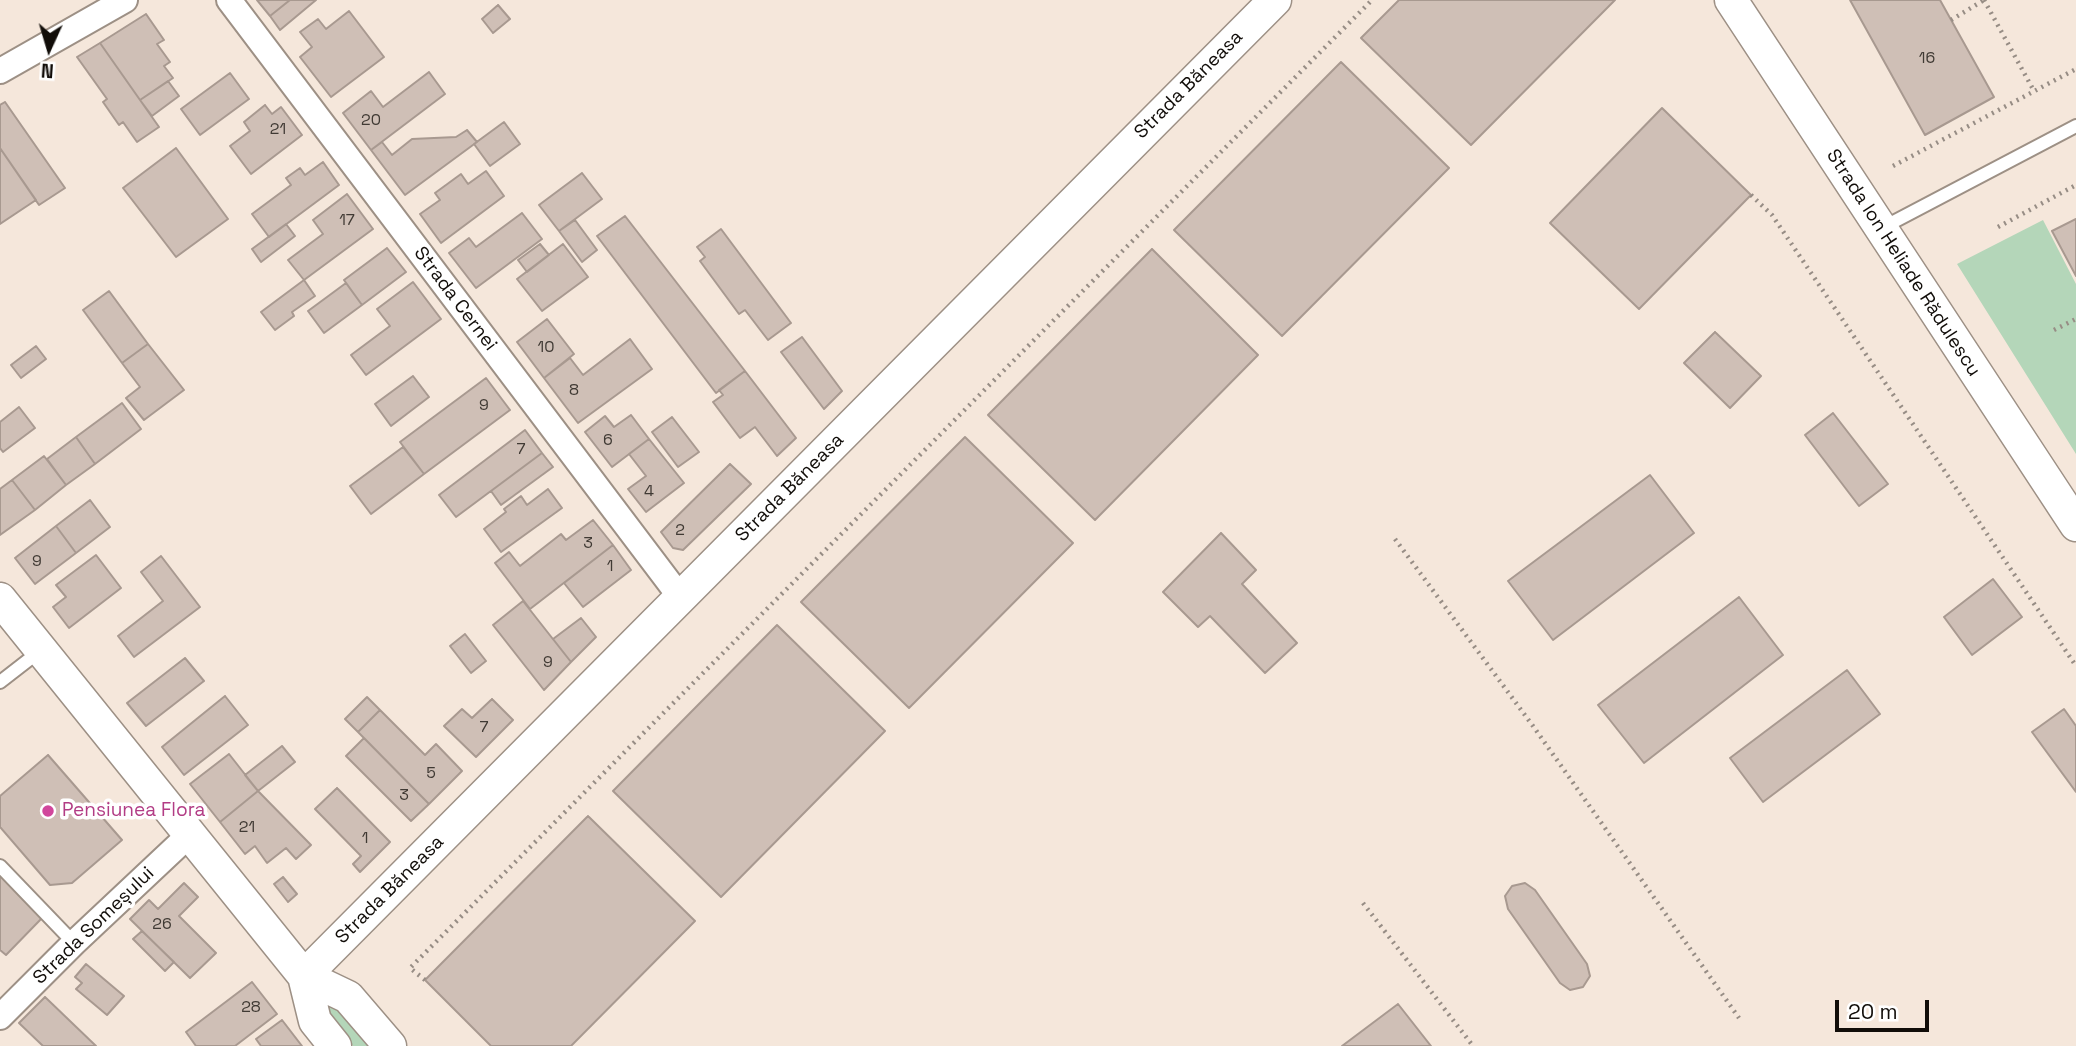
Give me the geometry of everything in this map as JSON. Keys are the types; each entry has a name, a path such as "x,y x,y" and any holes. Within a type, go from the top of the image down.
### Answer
{"street":[{"path":"0,71 125,0"},
{"name":"Strada Cernei","path":"229,0 681,598"},
{"name":"Strada Băneasa","path":"304,976 1275,0"},
{"name":"Strada Ion Heliade Rădulescu","path":"1731,0 2076,525"},
{"path":"0,598 304,976 348,997 390,1046"},
{"name":"Strada Someșului","path":"0,1017 189,835"},
{"path":"304,976 315,1021 335,1046"}],"lane":[{"path":"1880,229 2076,126"},
{"path":"0,682 41,651"},
{"path":"0,866 74,943"}],"path":[{"path":"425,980 410,968 1372,0"},
{"path":"1951,20 1984,0 2034,91"},
{"path":"1893,166 2076,69"},
{"path":"1998,227 2076,186"},
{"path":"1751,195 1772,215 2076,666"},
{"path":"2054,330 2076,319"},
{"path":"1395,539 1533,726 1739,1018"},
{"path":"1363,903 1473,1046"}],"green space":[{"path":"2043,220 2076,284 2076,454 1957,264"},
{"path":"304,976 373,1046 353,1046"}],"building":[{"path":"257,0 290,0 270,16"},
{"path":"290,0 316,0 280,30 270,16"},
{"path":"1399,0 1615,0 1471,145 1361,38"},
{"path":"1850,0 1940,0 1994,97 1925,135"},
{"path":"498,5 510,19 493,33 482,19"},
{"path":"349,11 384,57 331,97 300,57 312,47 300,32 318,19 326,29"},
{"path":"146,14 164,40 157,44 170,62 164,66 173,78 140,100 100,43"},
{"path":"100,43 159,127 137,142 123,122 119,125 103,102 107,99 77,57"},
{"path":"1341,62 1449,168 1282,336 1174,230"},
{"path":"429,72 445,94 371,150 343,113 371,91 383,107"},
{"path":"230,73 249,99 200,135 181,109"},
{"path":"168,81 179,96 152,116 140,100"},
{"path":"5,102 65,188 39,205 0,148 0,105"},
{"path":"265,105 272,114 281,107 302,135 251,174 230,146 250,131 244,122"},
{"path":"1662,108 1751,195 1639,309 1550,223"},
{"path":"504,122 520,144 490,166 474,144"},
{"path":"467,130 477,142 405,195 371,150 382,142 392,155 412,139 456,137"},
{"path":"0,148 36,200 0,224"},
{"path":"176,148 228,219 176,257 123,188"},
{"path":"323,162 339,185 269,237 252,214 291,185 286,178 300,168 305,175"},
{"path":"486,171 504,196 441,243 420,214 440,200 435,193 461,174 468,184"},
{"path":"582,173 602,199 559,231 539,205"},
{"path":"347,194 373,229 304,280 288,260 323,234 313,220"},
{"path":"522,213 542,239 476,288 449,253 469,238 476,247"},
{"path":"625,216 745,371 716,393 597,236"},
{"path":"2076,219 2076,276 2052,231"},
{"path":"575,220 597,250 582,262 559,231"},
{"path":"286,224 295,236 261,262 252,249"},
{"path":"721,229 791,323 768,340 745,310 739,314 700,261 705,257 697,247"},
{"path":"540,244 549,255 527,272 518,260"},
{"path":"563,244 588,277 542,311 517,279"},
{"path":"387,248 406,272 362,305 344,280"},
{"path":"1152,249 1258,355 1095,520 988,415"},
{"path":"304,280 315,296 292,312 294,316 275,330 261,312"},
{"path":"413,282 441,319 366,375 351,355 390,326 377,309"},
{"path":"346,283 362,305 324,333 308,311"},
{"path":"109,291 148,344 122,363 83,310"},
{"path":"547,319 574,354 544,378 517,342"},
{"path":"1715,332 1761,376 1730,408 1684,363"},
{"path":"802,337 842,391 824,409 781,352"},
{"path":"630,339 652,369 578,423 544,378 570,358 583,375"},
{"path":"148,344 184,390 144,420 126,398 140,387 122,363"},
{"path":"36,346 46,359 21,378 11,365"},
{"path":"745,371 796,438 777,456 755,427 740,438 713,402 723,395 719,390"},
{"path":"413,376 429,397 391,426 375,404"},
{"path":"486,378 510,410 424,474 400,442"},
{"path":"122,403 141,429 95,464 76,437"},
{"path":"19,407 35,428 3,452 0,448 0,422"},
{"path":"1833,413 1888,484 1859,506 1805,435"},
{"path":"631,415 649,439 612,467 585,432 605,416 614,427"},
{"path":"672,417 699,452 678,467 652,432"},
{"path":"525,430 542,453 456,517 439,495"},
{"path":"76,437 95,464 66,485 47,459"},
{"path":"965,437 1073,543 909,708 801,602"},
{"path":"649,439 684,483 646,512 628,489 646,476 629,454"},
{"path":"403,447 424,474 371,514 350,486"},
{"path":"542,453 553,467 501,505 491,491"},
{"path":"44,456 66,485 35,510 12,480"},
{"path":"730,464 751,484 683,550 673,548 661,532"},
{"path":"1650,475 1694,533 1553,640 1508,581"},
{"path":"12,480 35,510 0,535 0,489"},
{"path":"548,489 562,508 501,552 484,529 521,496 527,505"},
{"path":"90,500 110,527 76,553 56,526"},
{"path":"593,520 613,545 530,609 495,563 509,552 520,566 561,534 566,540"},
{"path":"56,526 76,553 35,584 15,558"},
{"path":"1221,533 1256,570 1242,584 1297,643 1265,673 1210,616 1198,627 1163,592"},
{"path":"613,545 631,570 583,607 564,583"},
{"path":"96,555 121,588 69,628 53,607 66,597 56,585"},
{"path":"161,556 200,607 134,657 118,636 163,601 141,572"},
{"path":"1993,579 2022,617 1972,655 1944,617"},
{"path":"1739,597 1783,655 1644,763 1598,705"},
{"path":"523,601 571,662 544,690 493,625"},
{"path":"581,618 596,637 571,662 553,639"},
{"path":"777,625 885,731 721,897 613,791"},
{"path":"465,634 486,661 471,673 450,646"},
{"path":"185,658 204,681 146,726 127,703"},
{"path":"1847,670 1880,714 1763,802 1730,758"},
{"path":"225,696 248,725 184,775 162,747"},
{"path":"367,697 380,710 358,732 345,719"},
{"path":"492,699 513,720 476,757 444,726 462,709 472,718"},
{"path":"2064,709 2076,726 2076,792 2032,732"},
{"path":"380,710 425,755 436,744 462,771 429,804 358,732"},
{"path":"364,738 429,804 411,821 346,756"},
{"path":"282,746 295,762 258,791 245,775"},
{"path":"229,754 258,791 220,822 190,784"},
{"name":"Pensiunea Flora","path":"48,755 122,840 72,883 50,885 0,827 0,796"},
{"path":"337,788 390,842 360,872 353,864 361,856 315,809"},
{"path":"258,791 311,845 296,859 286,848 267,863 255,846 245,854 220,822"},
{"path":"588,816 695,921 571,1046 491,1046 425,980"},
{"path":"0,875 43,917 6,955 0,950"},
{"path":"283,877 297,894 288,902 274,884"},
{"path":"184,883 198,897 179,916 216,953 190,978 130,919 149,900 158,909"},
{"path":"1525,883 1535,890 1587,964 1590,976 1583,987 1570,990 1560,983 1508,909 1505,896 1512,886"},
{"path":"142,931 174,962 165,971 133,939"},
{"path":"86,964 124,996 107,1015 76,989 82,983 75,977"},
{"path":"252,982 277,1014 235,1046 196,1046 186,1032"},
{"path":"45,997 96,1046 43,1046 19,1023"},
{"path":"1398,1004 1431,1046 1342,1046"},
{"path":"282,1020 302,1046 261,1046 256,1039"}],"place":[{"name":"Pensiunea Flora","path":"48,811"}]}
